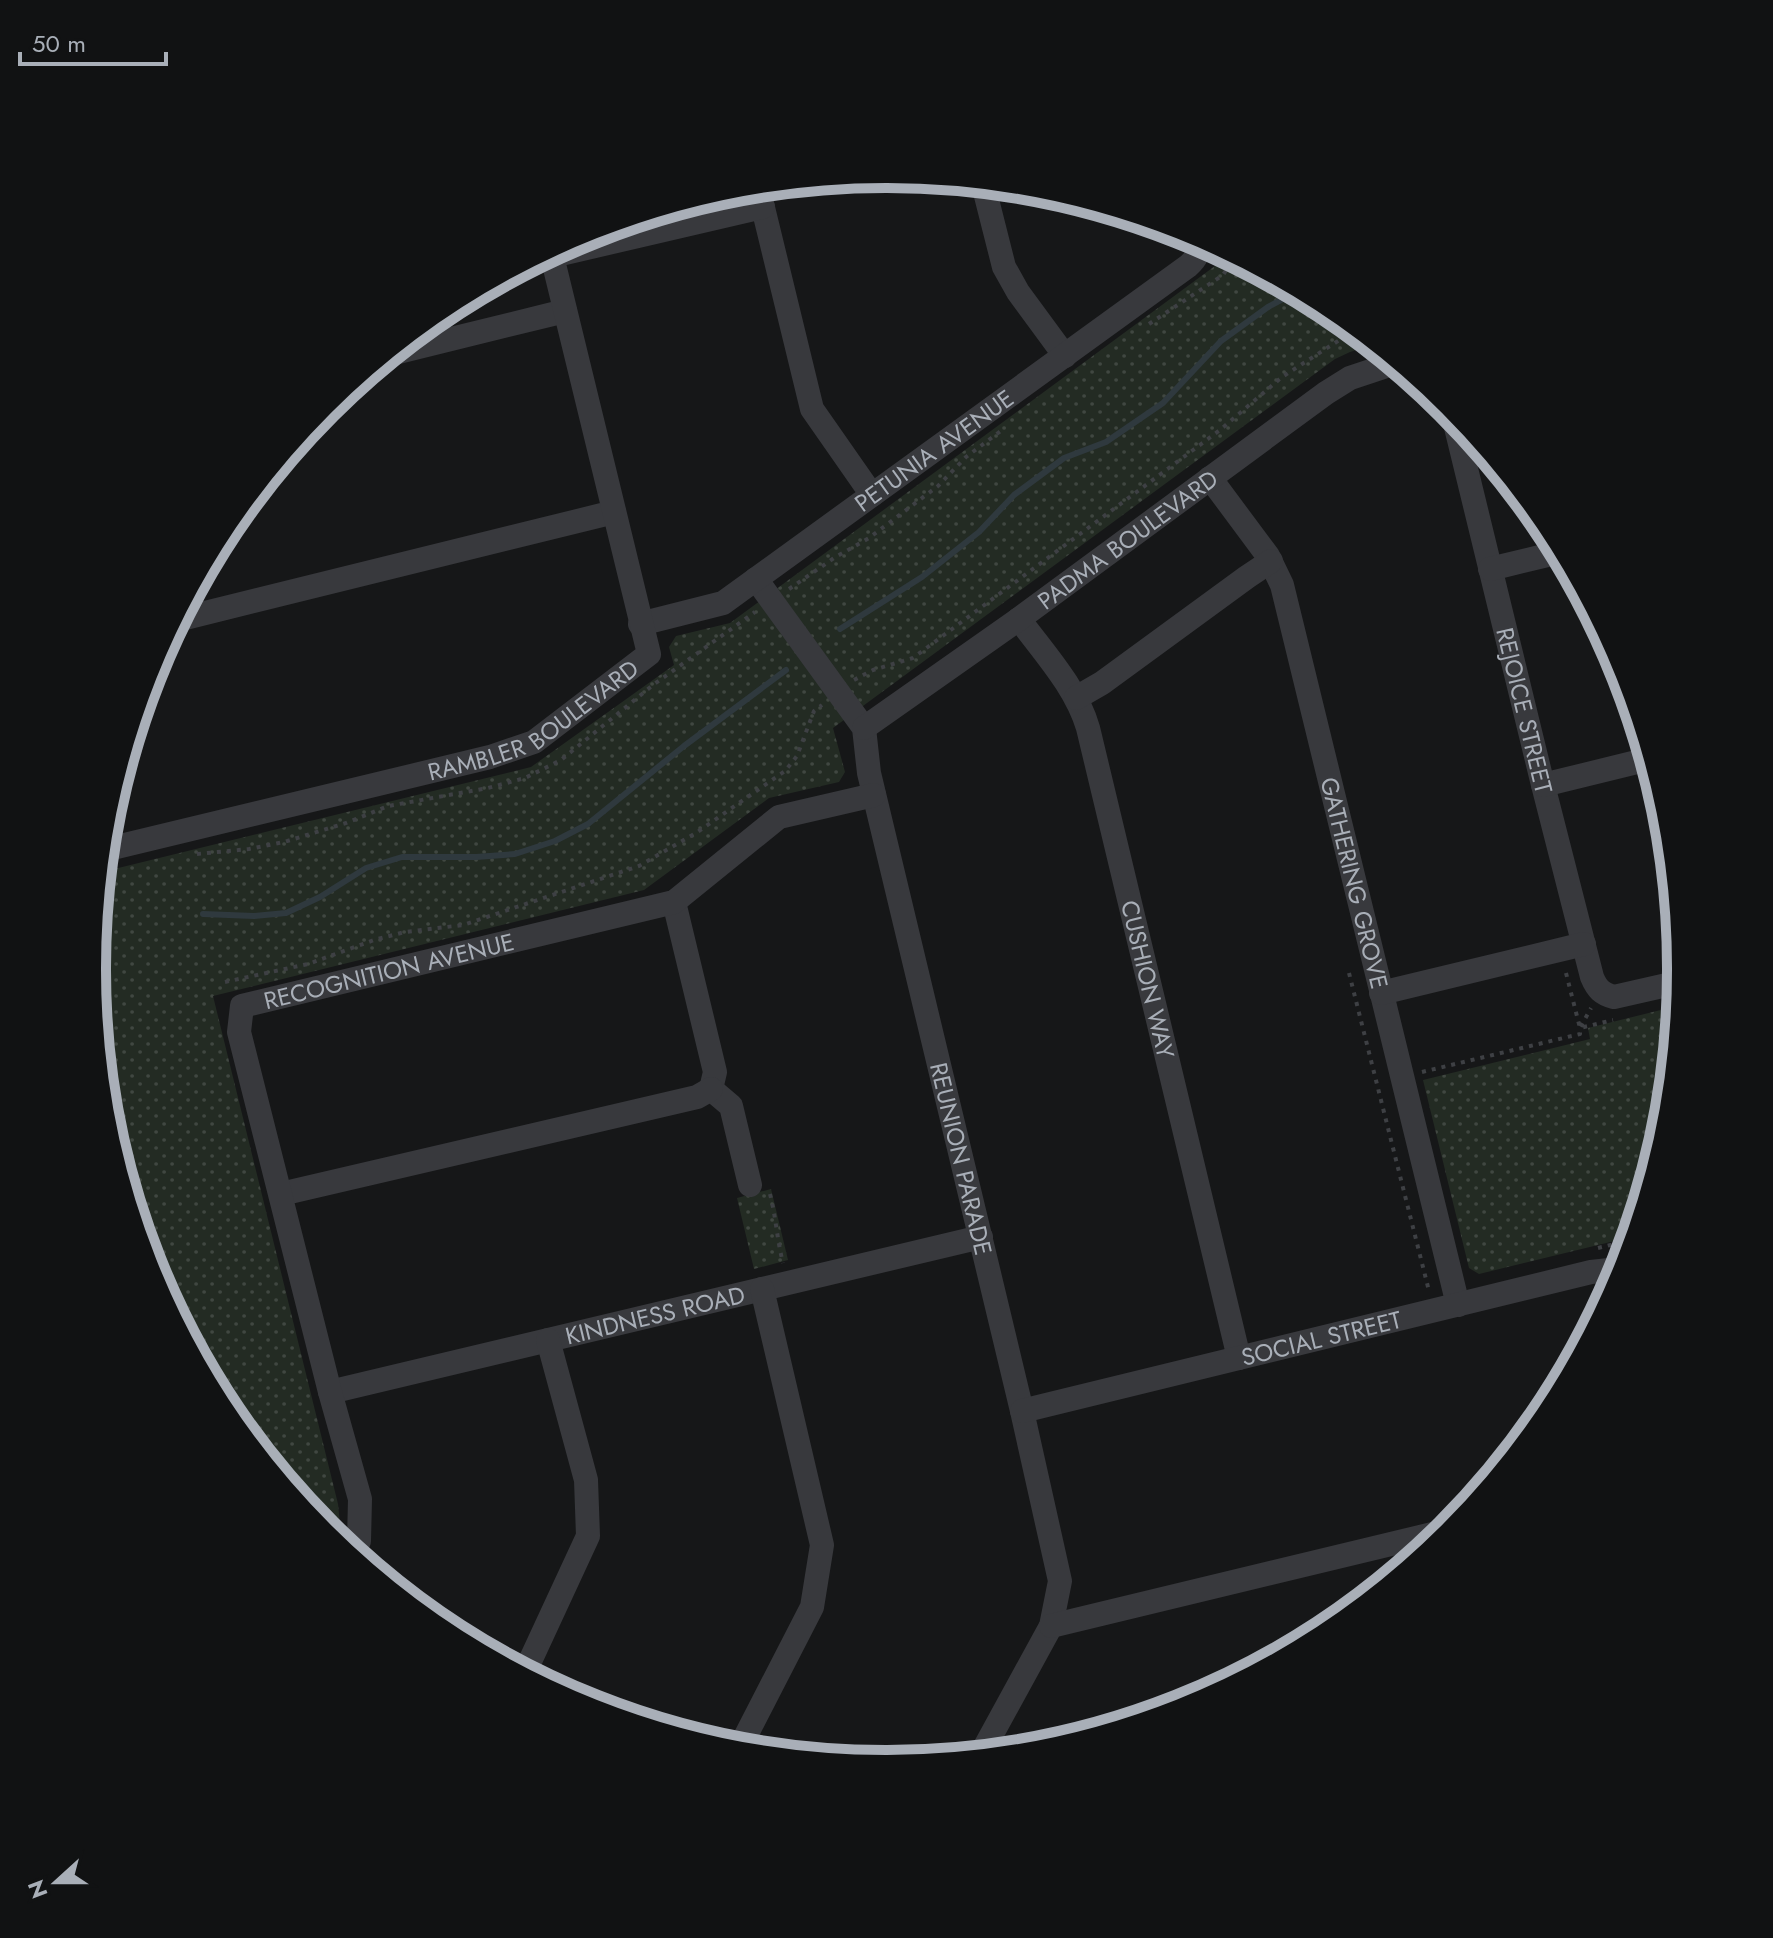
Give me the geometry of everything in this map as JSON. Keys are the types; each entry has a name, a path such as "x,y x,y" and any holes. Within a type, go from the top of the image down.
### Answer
{"street":[{"path":"986,195 1004,267 1018,292 1065,356"},
{"path":"760,199 812,409 872,495"},
{"path":"628,233 743,202"},
{"name":"PETUNIA AVENUE","path":"640,624 723,603 1065,356 1196,259 1198,254"},
{"name":"RAMBLER BOULEVARD","path":"116,847 490,757 534,742 649,654 553,263"},
{"path":"413,348 565,311"},
{"name":"PADMA BOULEVARD","path":"864,728 1019,619 1337,385 1382,367"},
{"name":"REJOICE STREET","path":"1459,439 1592,977 1597,988 1614,997 1666,985"},
{"name":"GATHERING GROVE","path":"1210,478 1271,561 1282,585 1458,1305"},
{"path":"190,617 614,512"},
{"path":"1490,569 1547,555"},
{"path":"1076,698 1102,683 1271,561"},
{"name":"REUNION PARADE","path":"756,579 864,728 874,795 1060,1581 1051,1626 987,1743"},
{"name":"CUSHION WAY","path":"1019,619 1076,698 1088,728 1239,1358"},
{"path":"1543,785 1638,762"},
{"name":"RECOGNITION AVENUE","path":"358,1543 360,1499 239,1032 242,1006 674,902 779,817 874,795"},
{"path":"281,1194 697,1097 711,1089 715,1072 674,902"},
{"path":"1381,993 1584,944"},
{"path":"711,1089 731,1106 750,1185"},
{"name":"KINDNESS ROAD","path":"330,1392 981,1237"},
{"name":"SOCIAL STREET","path":"1022,1411 1607,1270"},
{"path":"745,1737 812,1607 822,1545 762,1289"},
{"path":"529,1663 588,1536 586,1480 548,1340"},
{"path":"1051,1626 1421,1537"}],"path":[{"path":"1147,325 1223,275 1228,267"},
{"path":"225,982 308,964 405,932 463,925 639,866 696,833 785,771 797,756 814,711 855,679 913,658 1220,430 1282,377 1344,337"},
{"path":"772,600 869,538 938,486 966,457 1002,430"},
{"path":"1349,973 1429,1291"},
{"path":"1420,1072 1580,1034 1580,1028"}],"shaded area":[{"path":"1219,263 1277,293 1360,349 1335,359 833,728 845,772 839,782 769,798 644,890 213,996 338,1504 340,1526 300,1484 238,1403 186,1314 147,1220 121,1121 108,1020 106,969 113,869 531,767 674,665 669,647 676,636 730,623"},
{"path":"1665,1009 1652,1121 1618,1240 1479,1274 1469,1268 1423,1080 1590,1039 1588,1028"},
{"path":"771,1189 788,1260 754,1269 737,1198"}],"waterway":[{"path":"840,629 922,577 979,532 1014,495 1064,458 1106,442 1163,403 1221,341 1285,298"},
{"path":"203,914 254,916 286,913 320,897 366,868 402,857 515,854 555,841 588,824 684,746 786,670"}]}
